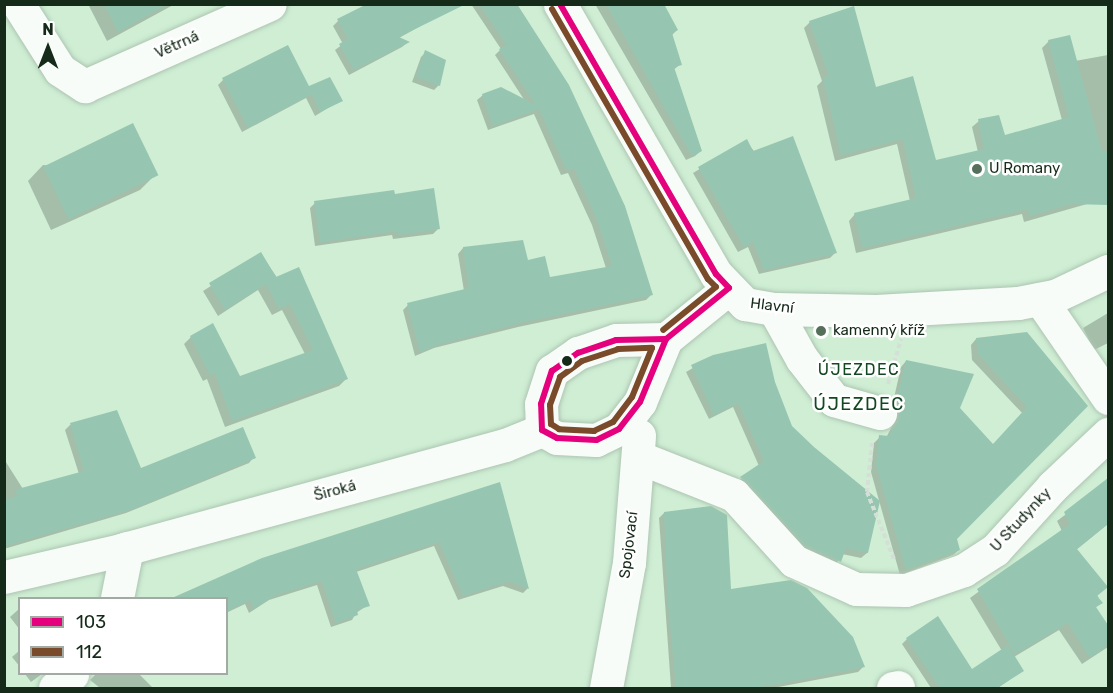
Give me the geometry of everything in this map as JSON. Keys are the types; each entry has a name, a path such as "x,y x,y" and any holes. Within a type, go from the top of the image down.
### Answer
{"street":[{"name":"Větrná","path":"18,4 60,70 86,86 270,4"},
{"name":"Hlavní","path":"560,4 716,274 745,304 774,309 909,309 1018,303 1055,296 1108,271"},
{"path":"666,339 616,340 578,353 552,371 541,404 542,430 557,438 596,440 619,429 640,402 666,339 729,288"},
{"path":"1040,299 1108,398"},
{"path":"774,309 802,359 834,400 880,413"},
{"name":"Spojovací","path":"605,688 629,563 640,402"},
{"name":"Široká","path":"4,577 127,549 505,445 542,430"},
{"name":"U Studynky","path":"638,457 734,495 794,561 856,589 906,590 964,570 995,550 1053,486 1108,434"},
{"path":"117,597 127,549"},
{"path":"55,688 71,675"}],"path":[{"path":"906,590 867,492 873,438 909,309"}],"building":[{"path":"104,4 168,4 118,32"},
{"path":"367,4 466,4 399,37 410,42 354,70 339,44 348,39 337,19"},
{"path":"479,4 517,4 569,85 625,206 653,295 524,322 440,344 420,352 407,303 469,288 463,247 523,240 528,260 545,256 550,277 612,266 597,220 574,168 567,171 539,109 493,126 482,94 501,87 536,105 499,49 507,45"},
{"path":"606,4 664,4 678,30 672,33 682,65 674,67 702,151 692,156"},
{"path":"854,6 876,87 913,76 936,160 984,149 978,119 999,115 1005,135 1069,117 1048,40 1070,35 1102,152 1108,151 1108,205 1071,204 1030,216 1028,209 862,248 854,213 916,198 903,139 841,155 823,78 829,76 809,21"},
{"path":"288,45 309,86 330,77 343,101 320,112 312,94 248,128 222,78"},
{"path":"425,50 446,60 440,86 416,77"},
{"path":"133,123 158,175 69,219 43,167"},
{"path":"793,136 837,253 764,270 753,242 744,247 698,167 747,139 753,151"},
{"path":"434,188 440,229 398,235 397,231 320,242 314,201 394,190 395,194"},
{"path":"261,252 276,277 299,267 348,379 232,421 215,373 210,375 190,336 213,323 240,376 313,350 290,304 279,309 266,284 225,310 209,283"},
{"path":"1027,332 1088,406 957,539 960,550 906,570 876,465 879,435 889,436 898,418 896,404 906,360 974,374 960,408 993,444 1027,407 978,354 976,338"},
{"path":"766,343 775,382 792,426 880,501 868,553 846,548 841,562 805,546 740,477 764,461 738,403 714,415 691,365 713,355"},
{"path":"117,410 141,468 243,427 256,458 133,509 4,546 4,500 18,496 14,490 84,471 70,423"},
{"path":"1108,478 1108,524 1077,549 1108,587 1097,596 1103,603 1096,607 1108,625 1108,645 1090,658 1068,623 1015,654 977,589 1070,524 1064,512"},
{"path":"500,482 529,589 509,581 463,596 439,542 356,569 370,606 357,610 358,615 336,623 322,581 276,595 254,609 250,600 228,611 228,597 174,597 262,558"},
{"path":"711,506 727,515 731,589 791,580 807,588 853,637 865,667 756,688 676,688 668,604 664,512"},
{"path":"938,616 972,669 1008,645 1024,671 997,688 940,688 906,638"}],"transit line":[{"name":"103","path":"560,4 716,274 729,288 666,339"},
{"name":"112","path":"552,9 708,279 716,287 663,330"},
{"name":"103","path":"666,339 640,402 619,429 596,440 557,438 542,430 541,404 552,371 578,353 616,340 666,339"},
{"name":"112","path":"652,348 632,397 613,422 594,431 559,429 551,424 550,405 560,377 582,361 618,349 652,348"}],"place":[{"name":"U Romany","path":"977,169"},
{"name":"kamenný kříž","path":"821,331"}],"district":[{"name":"ÚJEZDEC","path":"859,370"},
{"name":"ÚJEZDEC","path":"859,404"}]}
